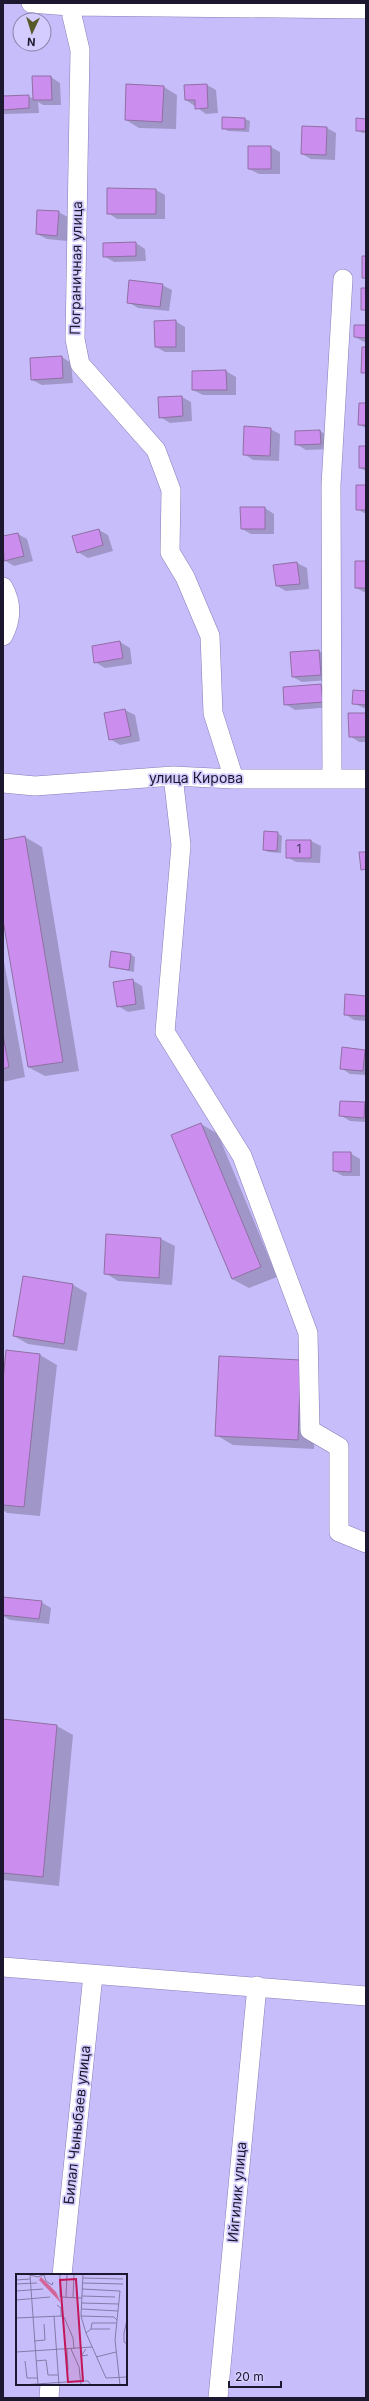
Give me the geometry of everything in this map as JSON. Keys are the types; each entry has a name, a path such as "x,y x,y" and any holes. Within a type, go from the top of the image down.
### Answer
{"street":[{"path":"31,3 366,9"},
{"name":"Пограничная улица","path":"69,4 80,50 75,339 80,364 156,450 171,490 170,552 185,577 210,636 213,713 234,779"},
{"path":"332,779 331,485 343,279"},
{"path":"3,587 10,600 10,618 3,636"},
{"path":"174,776 180,845 165,1032 242,1156 308,1333 310,1430 339,1448 339,1532 366,1543"},
{"name":"улица Кирова","path":"3,783 35,786 174,776 234,779 366,778"},
{"path":"3,1967 93,1975 257,1986 366,1996"},
{"name":"Билал Чыныбаев улица","path":"62,2274 93,1975"},
{"name":"Ийгилик улица","path":"218,2398 257,1986"},
{"path":"49,2398 50,2385"}],"building":[{"path":"32,76 51,76 52,100 33,100"},
{"path":"126,84 164,86 162,122 125,120"},
{"path":"207,84 208,108 195,109 195,100 185,100 184,85"},
{"path":"29,95 29,108 3,110 3,96"},
{"path":"222,117 245,118 245,129 222,129"},
{"path":"356,118 366,119 366,131 356,131"},
{"path":"302,126 327,127 326,155 301,154"},
{"path":"248,146 271,146 271,169 248,169"},
{"path":"107,188 156,189 156,214 107,214"},
{"path":"37,210 59,211 57,236 36,234"},
{"path":"136,242 136,256 103,257 103,243"},
{"path":"362,256 366,256 366,278 362,278"},
{"path":"129,280 163,284 160,307 127,303"},
{"path":"361,288 366,288 366,310 361,310"},
{"path":"176,320 176,347 155,347 154,321"},
{"path":"354,325 366,325 366,338 354,337"},
{"path":"362,347 366,347 366,373 361,373"},
{"path":"62,356 63,378 31,380 30,358"},
{"path":"226,370 227,390 192,390 192,371"},
{"path":"182,396 183,416 159,418 158,397"},
{"path":"359,403 366,403 366,425 358,425"},
{"path":"244,426 271,428 270,456 243,455"},
{"path":"320,430 321,444 295,445 295,431"},
{"path":"359,446 366,446 366,468 359,468"},
{"path":"356,485 366,485 366,510 356,510"},
{"path":"240,507 265,507 265,529 241,529"},
{"path":"99,529 103,545 77,553 72,536"},
{"path":"18,533 24,556 4,561 3,536"},
{"path":"355,561 366,561 366,588 355,588"},
{"path":"297,562 300,584 276,586 273,565"},
{"path":"120,641 123,658 94,663 92,646"},
{"path":"319,650 321,675 292,677 290,652"},
{"path":"321,684 323,702 284,705 283,687"},
{"path":"353,690 366,691 366,705 352,704"},
{"path":"125,709 131,736 109,740 104,713"},
{"path":"348,713 366,713 366,737 349,737"},
{"path":"264,831 278,832 277,851 263,850"},
{"path":"25,836 63,1062 28,1067 3,920 3,840"},
{"path":"286,840 311,840 311,858 286,858"},
{"path":"359,852 366,852 366,869 361,870"},
{"path":"111,951 131,954 129,970 109,967"},
{"path":"133,979 136,1004 117,1007 113,982"},
{"path":"345,994 366,996 366,1016 344,1015"},
{"path":"3,1035 9,1067 3,1069"},
{"path":"342,1047 365,1050 363,1071 340,1069"},
{"path":"340,1101 365,1102 364,1118 339,1116"},
{"path":"201,1123 261,1267 232,1279 171,1135"},
{"path":"333,1152 351,1152 351,1172 333,1171"},
{"path":"106,1234 161,1238 159,1278 104,1274"},
{"path":"23,1276 73,1284 64,1344 13,1336"},
{"path":"6,1350 40,1354 24,1507 3,1505 3,1380"},
{"path":"219,1356 301,1360 298,1440 215,1436"},
{"path":"3,1597 42,1601 39,1619 3,1615"},
{"path":"3,1719 57,1725 43,1877 3,1873"}]}
